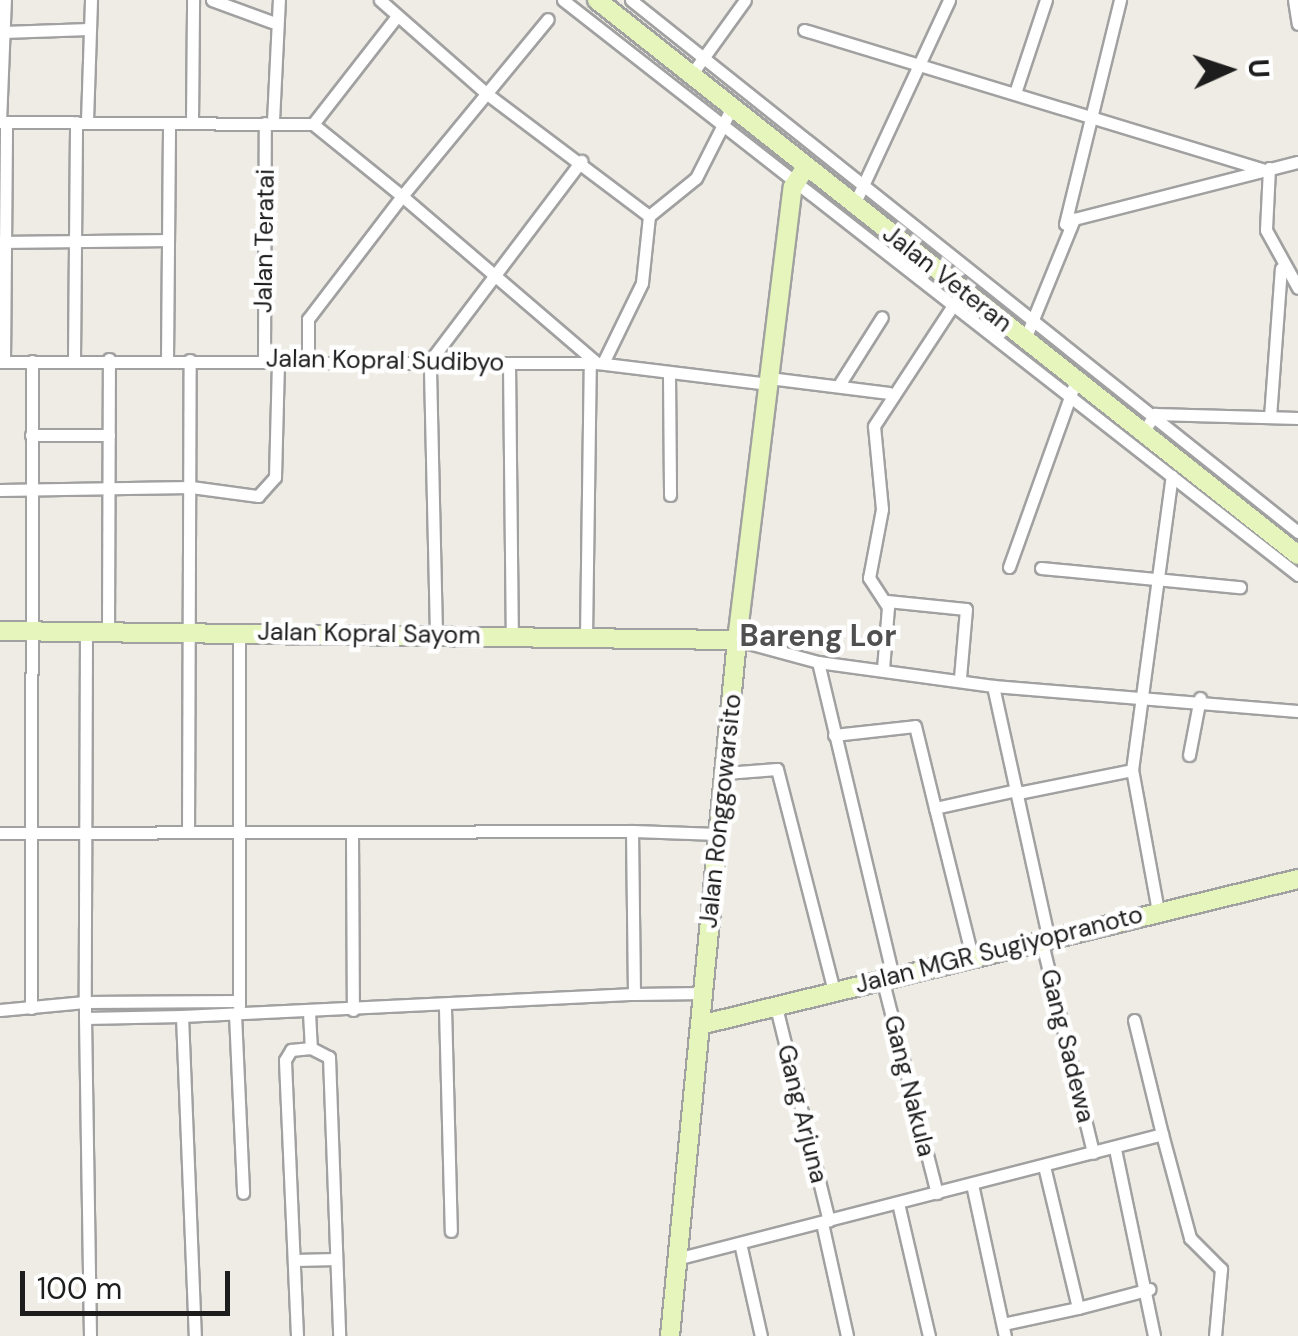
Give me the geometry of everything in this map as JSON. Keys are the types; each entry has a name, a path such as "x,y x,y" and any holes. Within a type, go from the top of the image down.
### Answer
{"street":[{"path":"2,362 4,0"},
{"path":"74,359 81,122 91,0"},
{"path":"192,122 193,0"},
{"path":"212,0 272,22"},
{"name":"Jalan Teratai","path":"264,360 272,22 279,0"},
{"path":"380,0 487,94 581,161 649,216"},
{"path":"308,360 308,320 402,196 562,0 726,116 696,178 649,216 642,283 597,363 586,638"},
{"name":"Jalan Veteran","path":"597,0 690,75 726,116 798,179 853,207 957,298 1025,339 1298,555"},
{"path":"630,0 1155,414 1298,532"},
{"path":"690,75 745,0"},
{"path":"853,207 866,187 949,0"},
{"path":"1016,90 1046,0"},
{"path":"1025,339 1065,226 1120,0"},
{"path":"1294,0 1298,24"},
{"path":"313,124 398,16"},
{"path":"3,32 90,29"},
{"path":"804,30 1092,112 1265,168"},
{"path":"2,122 313,124 494,268 597,363"},
{"path":"168,359 169,122"},
{"path":"436,634 430,361 494,268 581,161"},
{"path":"1065,226 1298,162"},
{"path":"1265,168 1266,230 1282,268 1298,288"},
{"path":"798,179 957,298 1068,399 1298,575"},
{"name":"Jalan Ronggowarsito","path":"670,1336 737,640 798,179"},
{"path":"3,242 168,240"},
{"path":"1270,417 1282,268"},
{"path":"882,669 887,601 869,578 882,509 874,426 889,394 957,298"},
{"path":"840,385 882,317"},
{"path":"108,632 109,359"},
{"name":"Jalan Kopral Sudibyo","path":"2,362 168,359 597,363 669,374 840,385 889,394"},
{"path":"188,832 192,630 190,360"},
{"path":"0,490 191,487 231,496 271,489 278,360"},
{"path":"31,1008 28,632 32,361"},
{"path":"509,363 512,637"},
{"path":"669,374 670,495"},
{"path":"1009,567 1076,380"},
{"path":"1155,414 1298,418"},
{"path":"1143,432 1155,414"},
{"path":"31,435 108,435"},
{"path":"1158,911 1132,770 1153,580 1170,478 1183,463"},
{"path":"1042,568 1240,587"},
{"path":"887,601 966,609 960,678"},
{"path":"239,630 238,1010 242,1193"},
{"name":"Jalan Kopral Sayom","path":"0,631 239,630 737,640"},
{"path":"86,632 85,1018 90,1336"},
{"path":"737,640 818,662 960,678 993,686 1138,702 1200,698 1298,710"},
{"name":"Gang Nakula","path":"818,662 936,1193"},
{"name":"Gang Sadewa","path":"993,686 1092,1153"},
{"path":"1189,755 1200,698"},
{"path":"834,735 915,726 972,956"},
{"path":"725,773 777,769 834,991"},
{"path":"935,808 1132,770"},
{"path":"632,831 634,994"},
{"path":"0,833 719,834"},
{"path":"352,834 353,1010"},
{"name":"Jalan MGR Sugiyopranoto","path":"700,1025 1298,879"},
{"path":"0,1010 85,1002 309,1012 703,993"},
{"name":"Gang Arjuna","path":"776,1006 826,1222 847,1336"},
{"path":"446,1008 451,1231"},
{"path":"85,1018 182,1016 238,1010"},
{"path":"309,1012 311,1048"},
{"path":"182,1016 194,1336"},
{"path":"1134,1020 1190,1238 1220,1268 1215,1336"},
{"path":"297,1336 285,1060 291,1050 311,1048 329,1057 338,1336"},
{"path":"680,1258 1162,1134"},
{"path":"1116,1148 1150,1288 1154,1336"},
{"path":"1044,1166 1078,1308"},
{"path":"972,1184 1004,1330 1150,1288"},
{"path":"898,1203 929,1336"},
{"path":"740,1243 761,1336"},
{"path":"294,1260 336,1260"}],"district":[{"name":"Bareng Lor","path":"818,636"}]}
